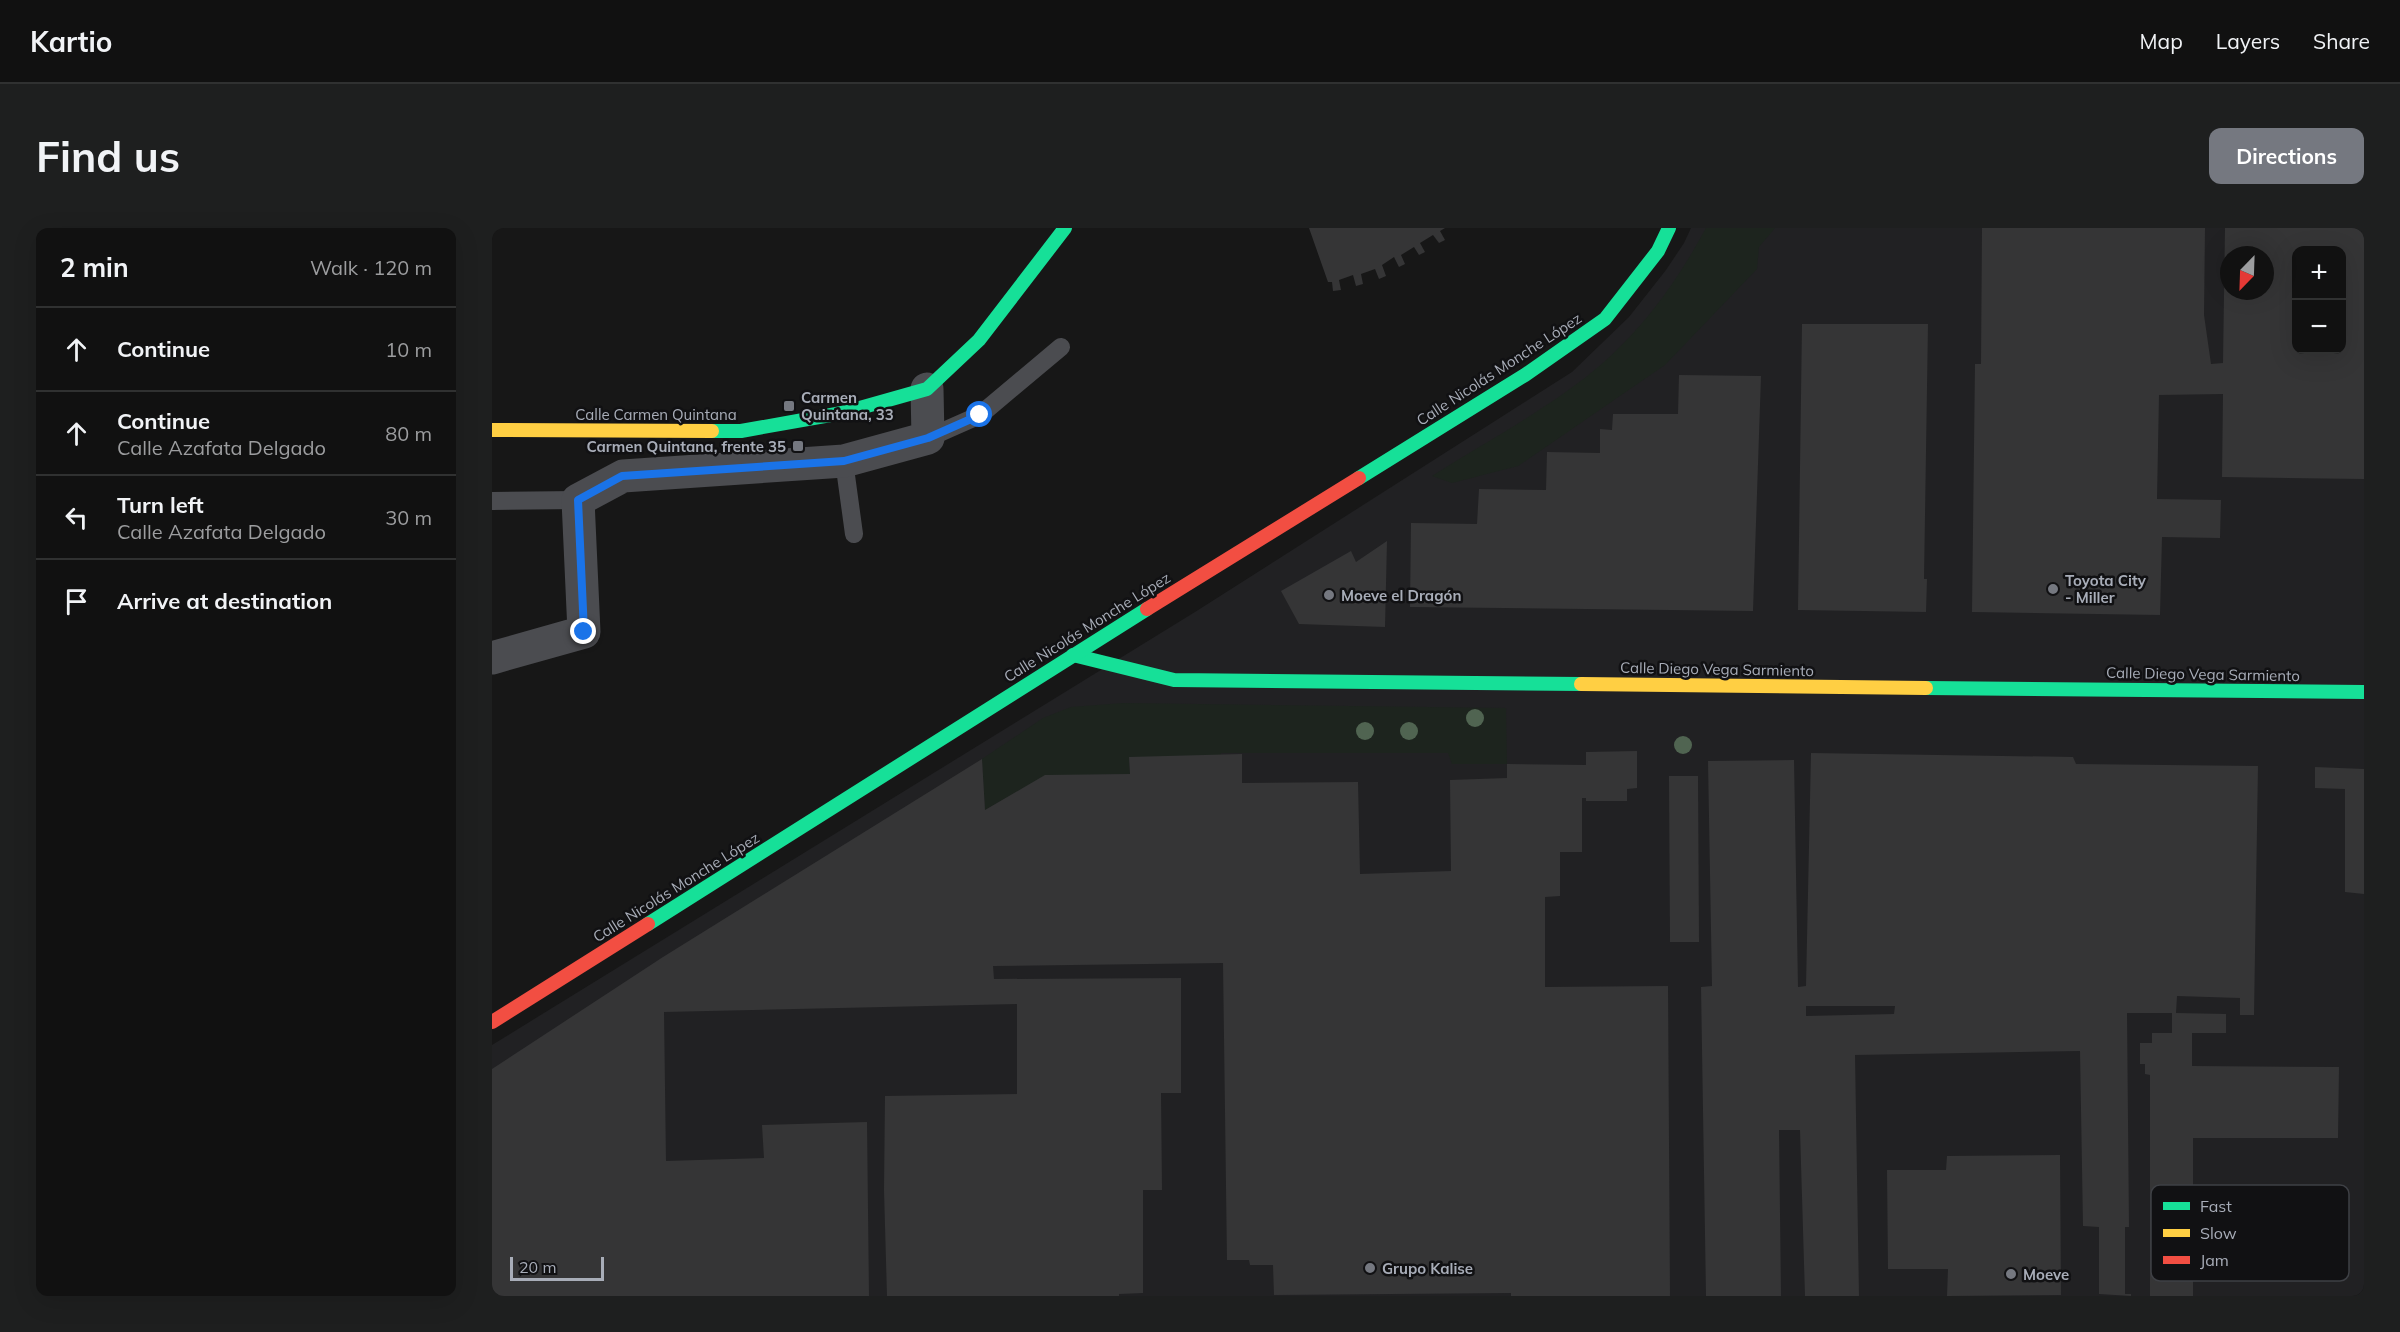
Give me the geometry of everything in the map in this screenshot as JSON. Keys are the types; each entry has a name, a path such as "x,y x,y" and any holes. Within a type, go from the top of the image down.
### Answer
{"street":[{"name":"Calle Carmen Quintana","path":"492,430 741,431 842,414 927,389 979,340 1065,228"},
{"name":"Calle Nicolás Monche López","path":"492,1022 1073,655 1525,375 1605,319 1658,251 1669,228"},
{"path":"492,658 584,632 578,500 622,476 844,461 928,438 927,389"},
{"name":"Calle Diego Vega Sarmiento","path":"1073,655 1174,680 2364,692"}],"lane":[{"path":"928,438 980,415 1061,347"},
{"path":"844,461 854,534"},
{"path":"492,501 578,500"}],"shaded area":[{"path":"1691,228 2364,228 2364,1296 492,1296 492,1045 1195,612 1572,372 1629,317 1666,270"},
{"path":"1706,228 1775,228 1759,247 1757,269 1665,365 1518,466 1452,483 1432,476 1542,408 1604,362 1661,300 1685,265"},
{"path":"1123,703 1506,708 1507,764 1452,764 1448,753 1221,753 1220,756 1129,758 1130,774 1045,776 985,810 982,759 1043,718 1071,707"}],"building":[{"path":"1309,228 1445,228 1440,231 1445,240 1439,243 1433,235 1420,243 1425,252 1419,255 1414,247 1401,255 1405,264 1399,267 1394,257 1382,265 1386,276 1379,279 1375,269 1361,274 1363,284 1356,286 1353,275 1339,280 1341,290 1333,291 1332,282 1328,282"},
{"path":"1982,228 2205,228 2204,315 2211,364 2223,363 2224,300 2274,300 2274,246 2225,246 2225,228 2364,228 2364,479 2222,477 2223,394 2159,395 2157,499 2221,500 2220,538 2162,537 2160,615 1972,612 1975,364 1981,364"},
{"path":"1802,324 1928,324 1924,579 1927,579 1926,612 1798,610"},
{"path":"1679,375 1761,376 1753,611 1410,607 1411,523 1477,524 1479,489 1546,490 1547,452 1600,453 1600,429 1612,430 1613,414 1678,414"},
{"path":"1387,541 1385,627 1299,624 1281,591 1351,551 1356,562"},
{"path":"1637,751 1637,788 1627,789 1627,801 1586,801 1586,798 1582,798 1582,852 1560,852 1560,896 1545,897 1545,987 1668,986 1670,1296 1511,1296 1511,1293 1274,1295 1273,1265 1250,1265 1249,1260 1227,1260 1223,963 993,966 994,979 1181,978 1181,1093 1161,1093 1162,1190 1143,1190 1143,1293 1119,1294 1119,1296 887,1296 884,1190 885,1096 1017,1094 1017,1004 664,1012 666,1161 764,1158 762,1125 867,1122 869,1296 492,1296 492,1069 663,957 982,759 985,810 1045,775 1130,774 1129,757 1242,754 1242,783 1358,782 1360,874 1451,871 1450,780 1507,778 1507,764 1586,765 1586,752"},
{"path":"1811,753 2073,757 2076,764 2258,766 2254,1015 2240,1015 2240,998 2177,996 2176,1013 2226,1014 2226,1033 2192,1033 2192,1066 2339,1067 2338,1138 2193,1138 2193,1185 2151,1185 2151,1281 2193,1281 2193,1296 2150,1296 2150,1075 2145,1074 2145,1064 2140,1064 2140,1043 2152,1043 2152,1033 2172,1033 2172,1013 2127,1013 2129,1227 2125,1227 2125,1294 2131,1294 2131,1296 2099,1294 2099,1227 2083,1226 2080,1051 1855,1055 1859,1296 1805,1296 1800,1130 1779,1130 1781,1296 1706,1296 1701,987 1712,986 1708,761 1794,760 1798,987 1806,986","holes":["1806,1006 1895,1006 1894,1014 1806,1016"]},
{"path":"2315,767 2364,769 2364,894 2345,892 2345,789 2315,788"},
{"path":"1669,776 1698,776 1699,942 1670,942"},
{"path":"2060,1155 2061,1295 1947,1296 1948,1269 1888,1269 1887,1170 1946,1170 1947,1156"}],"traffic: fast":[{"path":"712,431 741,431 842,413 927,389 979,340 1065,228"},
{"path":"1359,478 1525,375 1605,319 1658,251 1669,228"},
{"path":"648,924 1147,609"},
{"path":"1073,655 1174,680 1581,684"},
{"path":"1926,688 2364,692"}],"traffic: slow":[{"path":"492,430 712,431"},
{"path":"1581,684 1926,688"}],"traffic: jam":[{"path":"1147,609 1359,478"},
{"path":"492,1022 648,924"}],"place":[{"name":"Carmen Quintana, 33","path":"789,406"},
{"name":"Carmen Quintana, frente 35","path":"798,446"},
{"name":"Toyota City - Miller","path":"2053,589"},
{"name":"Moeve el Dragón","path":"1329,595"},
{"name":"Grupo Kalise","path":"1370,1268"},
{"name":"Moeve","path":"2011,1274"}],"route":[{"path":"584,632 578,500 622,476 844,461 928,438 980,415"}]}
